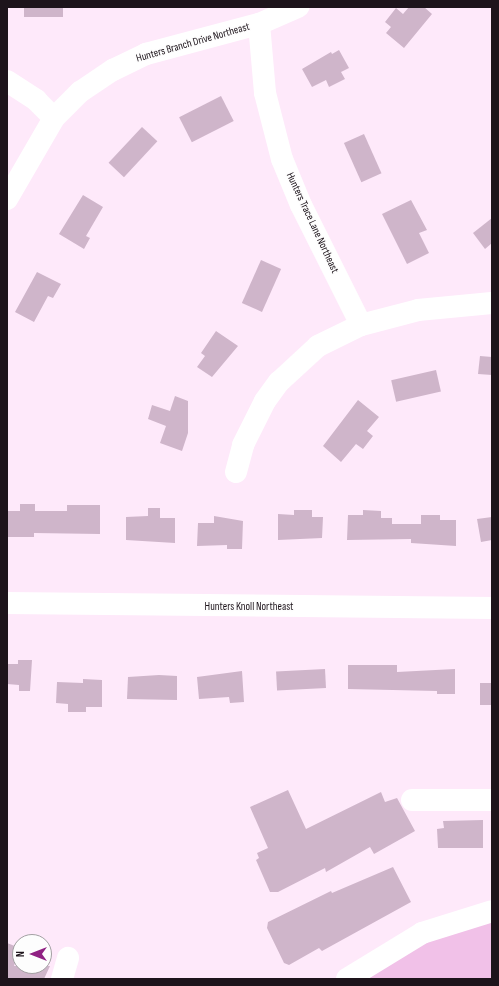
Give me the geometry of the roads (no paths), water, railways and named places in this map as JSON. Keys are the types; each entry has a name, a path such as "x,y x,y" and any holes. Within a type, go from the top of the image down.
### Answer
{"street":[{"name":"Hunters Branch Drive Northeast","path":"7,199 54,118 80,92 132,60 259,24 298,7"},
{"name":"Hunters Trace Lane Northeast","path":"259,24 265,93 282,159 301,205 361,325"},
{"path":"7,81 36,100 54,118"},
{"path":"236,472 253,423 279,382 318,346 361,325 418,310 492,303"},
{"name":"Hunters Knoll Northeast","path":"7,603 492,608"},
{"path":"412,800 492,800"},
{"path":"347,979 422,933 492,911"},
{"path":"62,979 68,958"}]}
